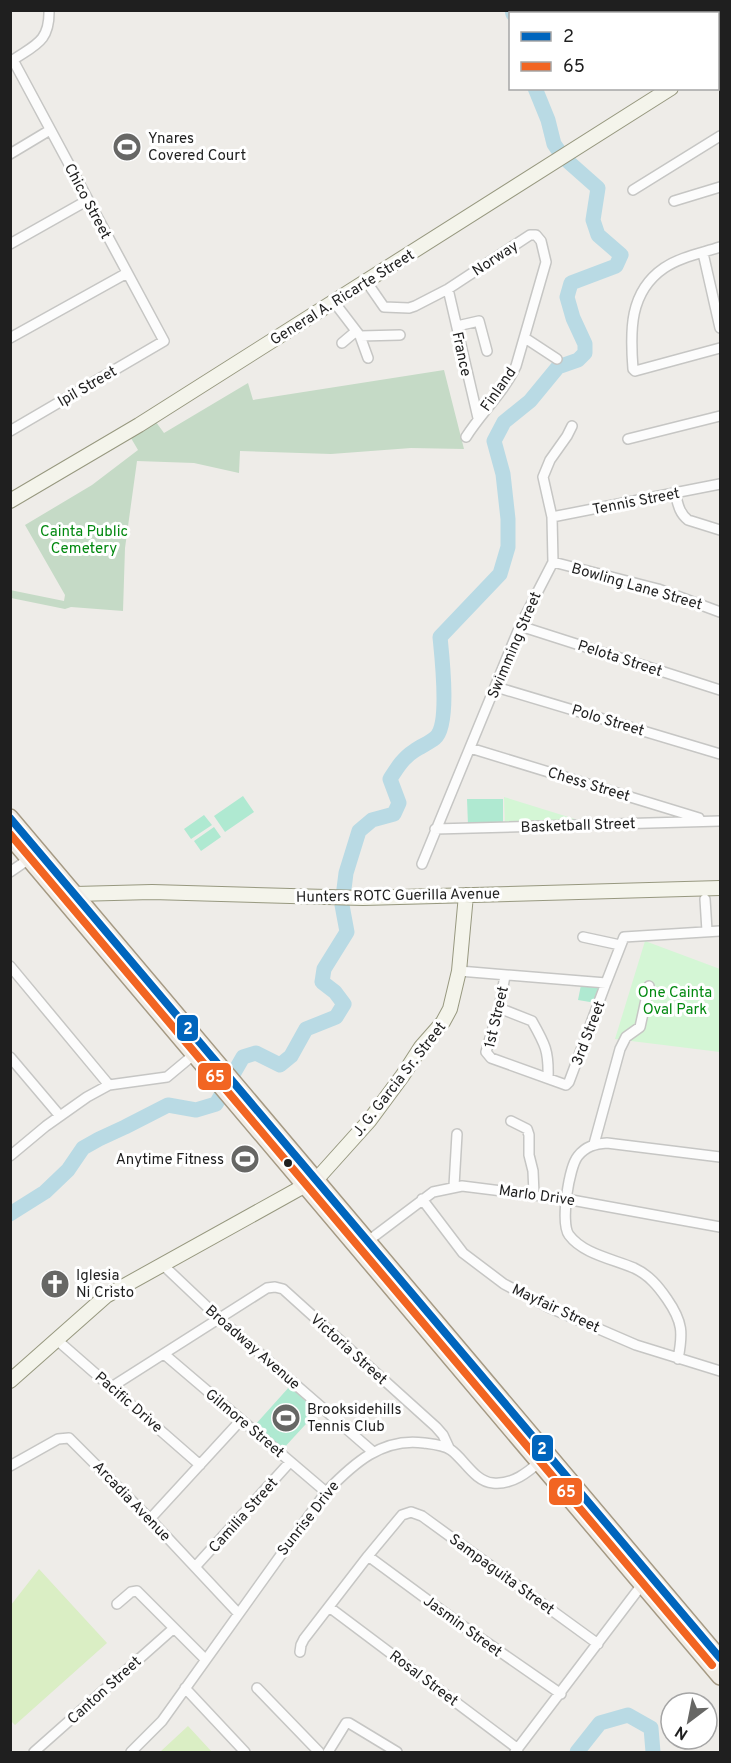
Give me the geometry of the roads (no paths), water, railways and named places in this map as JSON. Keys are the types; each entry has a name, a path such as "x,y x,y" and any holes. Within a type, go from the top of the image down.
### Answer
{"main road":[{"path":"10,817 75,894 198,1051"},
{"path":"10,837 224,1081 544,1459 646,1580 720,1677"},
{"path":"310,1183 368,1241 427,1321"},
{"path":"646,1580 720,1658"}],"street":[{"path":"12,61 43,38 49,24 49,10"},
{"name":"Chico Street","path":"12,61 164,342"},
{"name":"General A. Ricarte Street","path":"10,501 139,425 668,90"},
{"path":"10,154 50,130"},
{"path":"633,190 720,136"},
{"path":"674,201 720,187"},
{"path":"10,244 88,200"},
{"name":"Norway","path":"366,281 384,308 409,308 448,289 530,235 536,235 541,241 546,262 525,338"},
{"path":"720,247 663,268 647,285 634,307 630,334 633,369 639,371 720,348"},
{"path":"703,253 720,328"},
{"path":"10,338 127,273"},
{"name":"France","path":"448,289 478,418"},
{"path":"334,302 358,334 368,358"},
{"path":"457,326 479,321 487,351"},
{"path":"342,343 358,334 400,335"},
{"path":"525,338 557,359"},
{"name":"Finland","path":"466,437 478,418 511,377 525,338"},
{"name":"Ipil Street","path":"10,431 164,342"},
{"path":"628,439 720,416"},
{"name":"Swimming Street","path":"422,864 520,627 553,562 552,517 543,477 550,460 572,426"},
{"name":"Tennis Street","path":"552,517 720,484"},
{"path":"675,493 680,512 688,520 720,530"},
{"name":"Bowling Lane Street","path":"553,562 658,589 720,612"},
{"name":"Pelota Street","path":"520,627 720,690"},
{"name":"Polo Street","path":"496,687 720,754"},
{"name":"Chess Street","path":"470,748 707,821"},
{"name":"Basketball Street","path":"435,830 720,821"},
{"path":"10,872 29,859"},
{"name":"Hunters ROTC Guerilla Avenue","path":"75,894 152,892 363,898 720,888"},
{"name":"J. G. Garcia Sr. Street","path":"10,1381 106,1296 310,1183 369,1121 421,1047 444,1023 450,1009 459,971 466,895"},
{"path":"583,937 620,945 624,937 628,936 716,932 705,899"},
{"name":"3rd Street","path":"548,1078 561,1085 569,1082 620,945"},
{"path":"10,966 109,1085"},
{"path":"459,971 606,983"},
{"name":"1st Street","path":"505,976 499,1008 486,1052 491,1058 548,1078"},
{"path":"594,1144 614,1065 626,1037 640,1027 649,986"},
{"path":"499,1008 532,1021 549,1058 548,1078"},
{"path":"11,1153 87,1097 109,1085 167,1077 198,1051"},
{"path":"10,1057 60,1116"},
{"path":"511,1121 527,1129 529,1135 534,1194"},
{"path":"454,1186 457,1134"},
{"path":"678,1359 682,1337 678,1317 656,1282 636,1269 586,1249 568,1234 564,1224 566,1198 575,1161 579,1155 594,1144 607,1143 720,1157"},
{"name":"Marlo Drive","path":"368,1241 422,1199 434,1192 454,1186 566,1198 720,1227"},
{"name":"Mayfair Street","path":"422,1199 463,1253 504,1284 549,1308 636,1345 720,1371"},
{"name":"Broadway Avenue","path":"163,1265 372,1451"},
{"name":"Victoria Street","path":"220,1318 267,1288 283,1289 436,1426 449,1448"},
{"path":"113,1386 220,1318"},
{"name":"Pacific Drive","path":"57,1340 113,1386 200,1465"},
{"name":"Gilmore Street","path":"164,1354 326,1492"},
{"path":"150,1519 241,1420"},
{"name":"Arcadia Avenue","path":"10,1466 58,1439 69,1438 150,1519 238,1613"},
{"name":"Sunrise Drive","path":"131,1752 162,1721 326,1492 347,1470 372,1451 394,1443 415,1442 449,1448"},
{"path":"449,1448 477,1475 486,1482 494,1484 513,1481 544,1459"},
{"name":"Camilia Street","path":"195,1568 290,1462"},
{"name":"Sampaguita Street","path":"368,1556 402,1515 411,1512 422,1516 598,1644"},
{"path":"300,1652 301,1645 368,1556"},
{"name":"Jasmin Street","path":"368,1556 492,1647 561,1694"},
{"path":"517,1751 646,1580"},
{"path":"117,1604 131,1592 137,1591 206,1659"},
{"name":"Rosal Street","path":"329,1607 517,1751"},
{"name":"Canton Street","path":"34,1752 174,1628"},
{"path":"185,1688 245,1752"},
{"path":"257,1688 319,1752"},
{"path":"328,1752 346,1724 354,1725 397,1752"}],"waterway":[{"path":"10,1214 45,1192 68,1170 83,1148 99,1139 168,1105 196,1110 216,1104 243,1057 256,1053 280,1065 291,1056 306,1029 336,1017 344,1004 335,992 322,982 324,969 347,932 342,905 346,873 359,831 372,820 394,814 399,803 390,779 407,757 435,738 440,731 444,706 440,637 500,574 508,547 508,519 503,474 494,441 504,422 530,401 558,367 578,360 585,353 585,344 573,318 567,297 571,283 616,266 621,255 598,235 593,220 598,188 563,157 554,144 548,120 536,90"},
{"path":"577,1752 600,1723 628,1715 651,1728 653,1752"}],"place":[{"name":"Ynares Covered Court","path":"127,147"},
{"name":"Anytime Fitness","path":"245,1159"},
{"name":"Iglesia Ni Cristo","path":"55,1284"},
{"name":"Brooksidehills Tennis Club","path":"286,1418"}],"park label":[{"name":"Cainta Public Cemetery","path":"84,540"},
{"name":"One Cainta Oval Park","path":"675,1000"}]}
